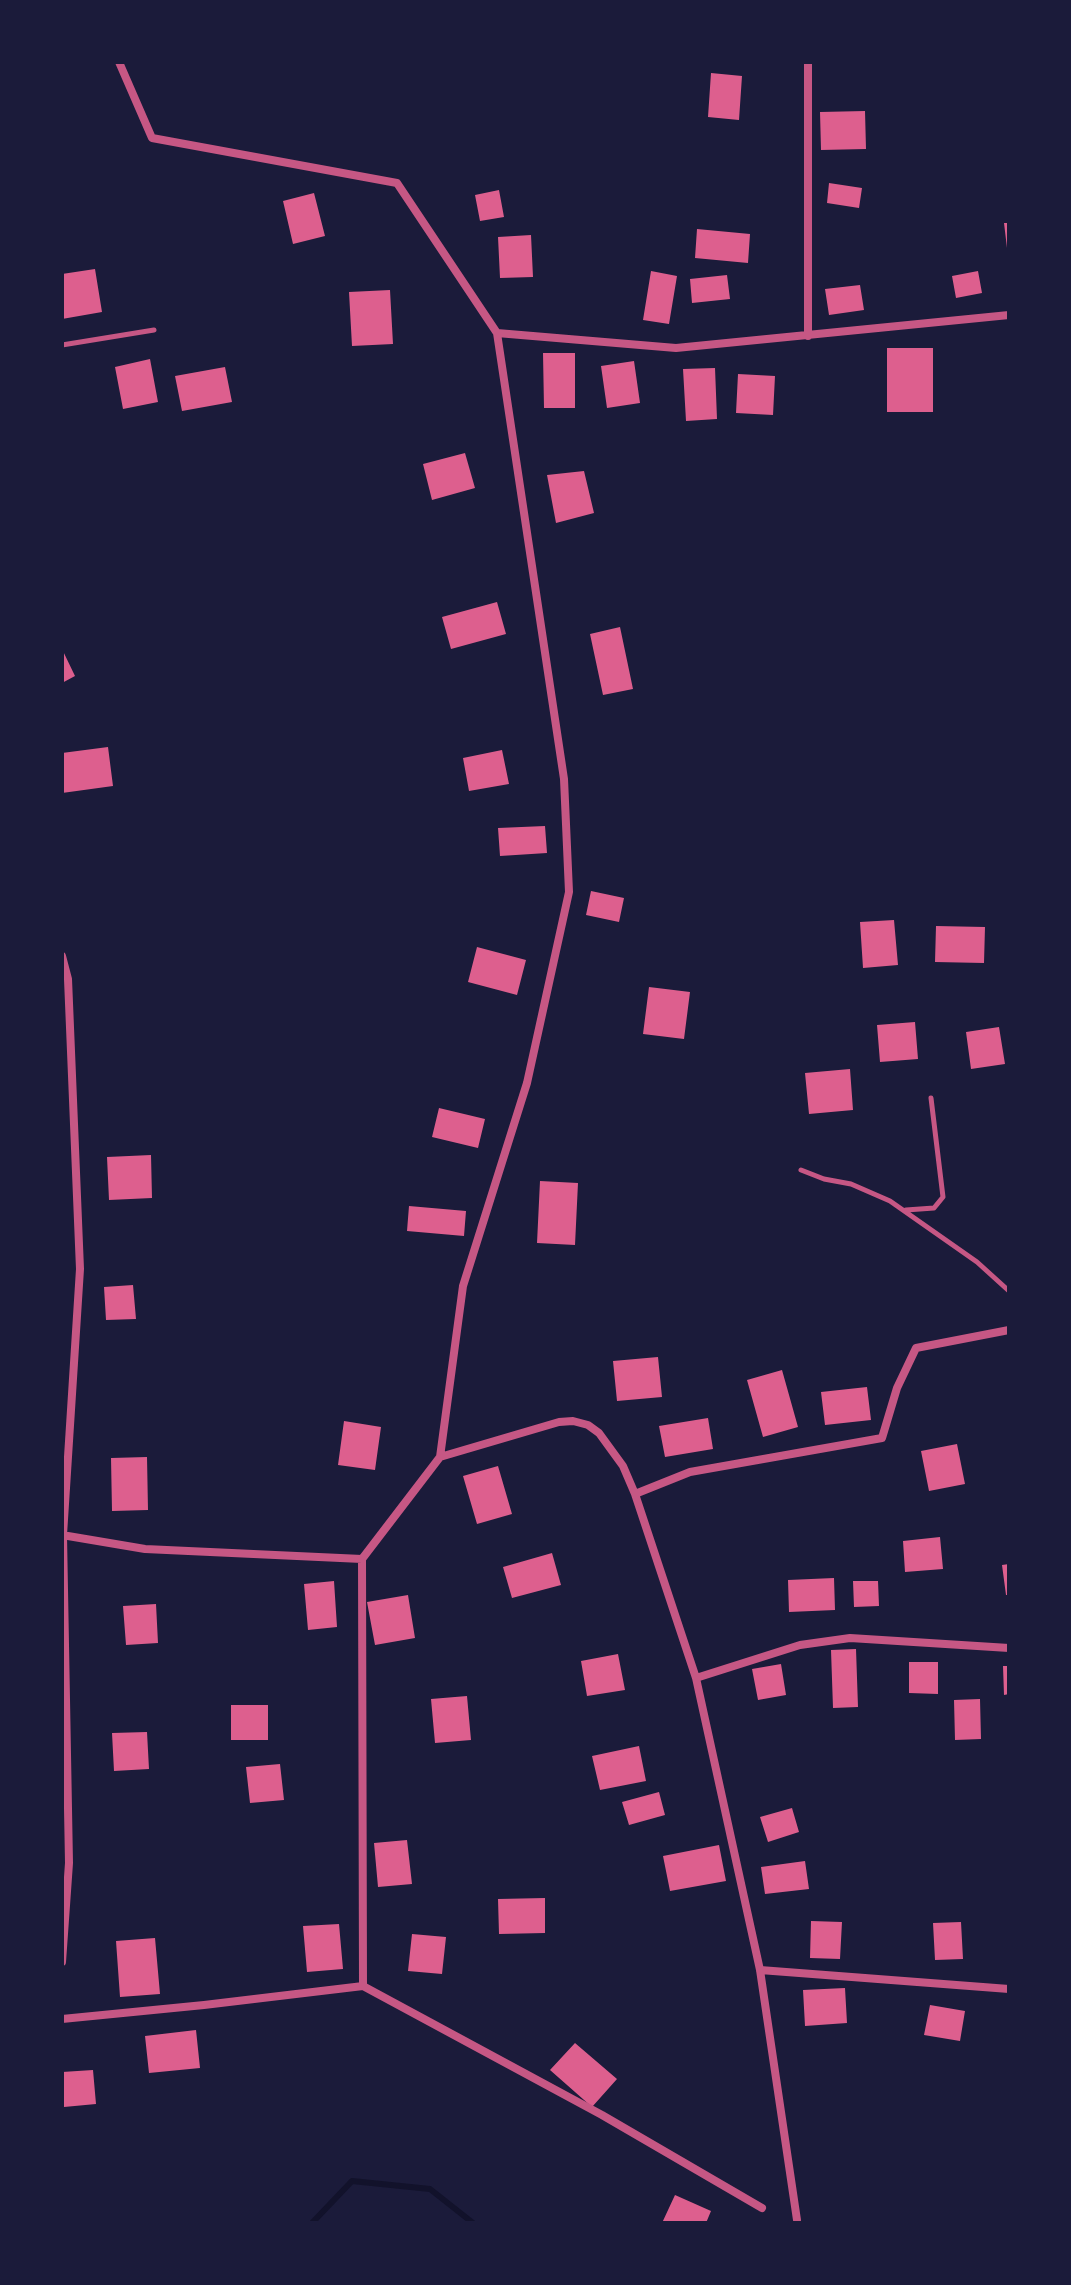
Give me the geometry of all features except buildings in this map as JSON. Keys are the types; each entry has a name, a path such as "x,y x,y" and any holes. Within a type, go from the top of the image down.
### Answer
{"street":[{"path":"119,62 152,138 397,183 497,333 564,779 569,892 527,1083 463,1286 440,1457 362,1559 363,1986"},
{"path":"808,62 808,336"},
{"path":"497,333 676,348 1009,315"},
{"path":"62,956 68,979 80,1269 62,1535 69,1863 62,1962"},
{"path":"635,1494 683,1474 882,1438 897,1388 916,1348 1009,1330"},
{"path":"440,1457 559,1422 578,1422 596,1430 609,1444 635,1494 696,1678 760,1970 797,2220"},
{"path":"62,1535 145,1549 362,1559"},
{"path":"696,1678 800,1645 850,1638 1009,1648"},
{"path":"760,1970 1009,1989"},
{"path":"62,2019 363,1986 602,2115 762,2208"}],"lane":[{"path":"62,345 154,330"},
{"path":"905,1211 934,1208 943,1197 931,1098"},
{"path":"801,1170 862,1189 905,1211 977,1262 1009,1291"}],"waterway":[{"path":"312,2223 352,2181 430,2189 473,2223"}]}
